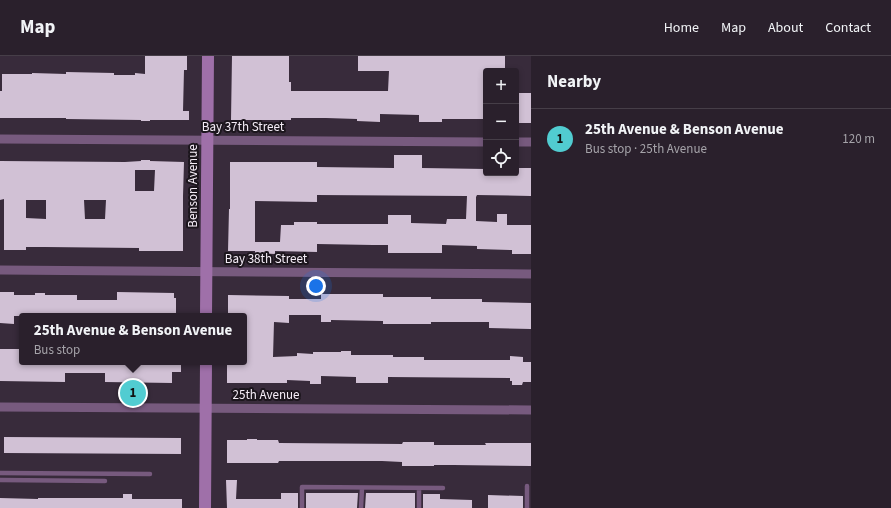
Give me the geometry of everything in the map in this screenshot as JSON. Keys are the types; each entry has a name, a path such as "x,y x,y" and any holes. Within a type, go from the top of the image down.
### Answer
{"street":[{"name":"Benson Avenue","path":"206,313 208,56"},
{"name":"Bay 37th Street","path":"0,139 483,142"},
{"path":"519,142 531,142"},
{"name":"Bay 38th Street","path":"0,270 531,274"},
{"path":"205,508 206,365"},
{"name":"25th Avenue","path":"0,407 531,410"}],"lane":[{"path":"0,473 150,474"},
{"path":"0,480 105,481"},
{"path":"527,486 527,508"},
{"path":"302,508 302,487 443,488"},
{"path":"362,488 362,508"},
{"path":"419,488 419,508"}],"building":[{"path":"145,56 187,56 187,70 184,70 183,111 189,111 189,120 141,121 66,118 0,118 0,91 2,91 2,74 66,74 66,72 114,73 114,75 135,75 135,73 145,74"},
{"path":"232,56 289,56 289,82 291,82 291,91 388,91 389,71 358,71 358,56 505,56 505,68 483,68 483,119 442,119 442,122 419,122 419,115 380,114 380,122 357,121 357,119 326,118 291,118 291,120 231,120"},
{"path":"519,93 531,93 531,123 519,123"},
{"path":"394,155 422,155 422,168 483,169 483,176 519,176 519,168 531,168 531,196 477,195 476,221 497,222 497,214 507,214 507,225 531,225 531,254 512,254 512,250 477,249 477,246 442,245 442,253 388,253 388,245 317,244 317,252 275,251 275,254 255,253 255,251 228,251 230,162 317,162 317,167 394,168","holes":["317,195 467,196 466,219 447,219 446,224 411,223 411,215 388,215 388,224 317,224 317,222 294,222 294,225 281,225 280,242 255,242 255,201 317,202"]},
{"path":"150,160 184,162 183,251 139,251 139,248 45,247 26,247 26,250 4,250 4,199 0,200 0,161","holes":["135,170 155,170 154,191 135,191","26,200 46,200 46,219 26,218","84,200 106,200 105,219 85,219"]},
{"path":"0,292 14,292 14,295 35,295 35,293 45,293 45,295 77,295 77,300 117,300 117,292 174,293 174,298 176,298 176,313 19,313 19,316 14,316 14,324 0,323"},
{"path":"321,294 383,294 383,297 482,299 482,302 531,303 531,329 489,328 489,322 383,324 383,321 331,320 331,322 321,322 321,315 289,315 289,323 274,322 273,357 297,356 297,353 313,354 313,352 351,351 351,355 424,357 424,360 510,360 510,356 523,357 523,362 531,362 531,382 523,382 522,385 512,385 510,378 388,377 388,383 356,383 356,377 321,376 321,384 310,384 310,381 287,380 287,383 227,383 227,365 247,365 247,313 228,313 228,295 289,296 289,299 321,299"},
{"path":"0,349 19,349 19,365 181,365 181,372 172,372 172,383 105,382 105,373 65,373 65,382 0,381"},
{"path":"4,437 181,438 181,454 4,453"},
{"path":"227,440 278,440 279,443 402,444 403,442 434,442 434,445 486,445 485,443 531,443 531,466 402,466 402,462 382,461 279,461 278,463 227,463"},
{"path":"226,480 237,480 236,499 281,499 281,493 298,493 298,508 227,508"},
{"path":"306,493 358,493 357,508 306,508"},
{"path":"366,493 415,493 415,508 365,508"},
{"path":"123,494 132,494 132,499 182,499 182,508 0,508 0,498 123,498"},
{"path":"423,494 440,494 440,499 472,500 472,508 423,508"},
{"path":"488,495 523,496 523,508 488,508"}],"place":[{"name":"25th Avenue & Benson Avenue","path":"133,393"}]}
